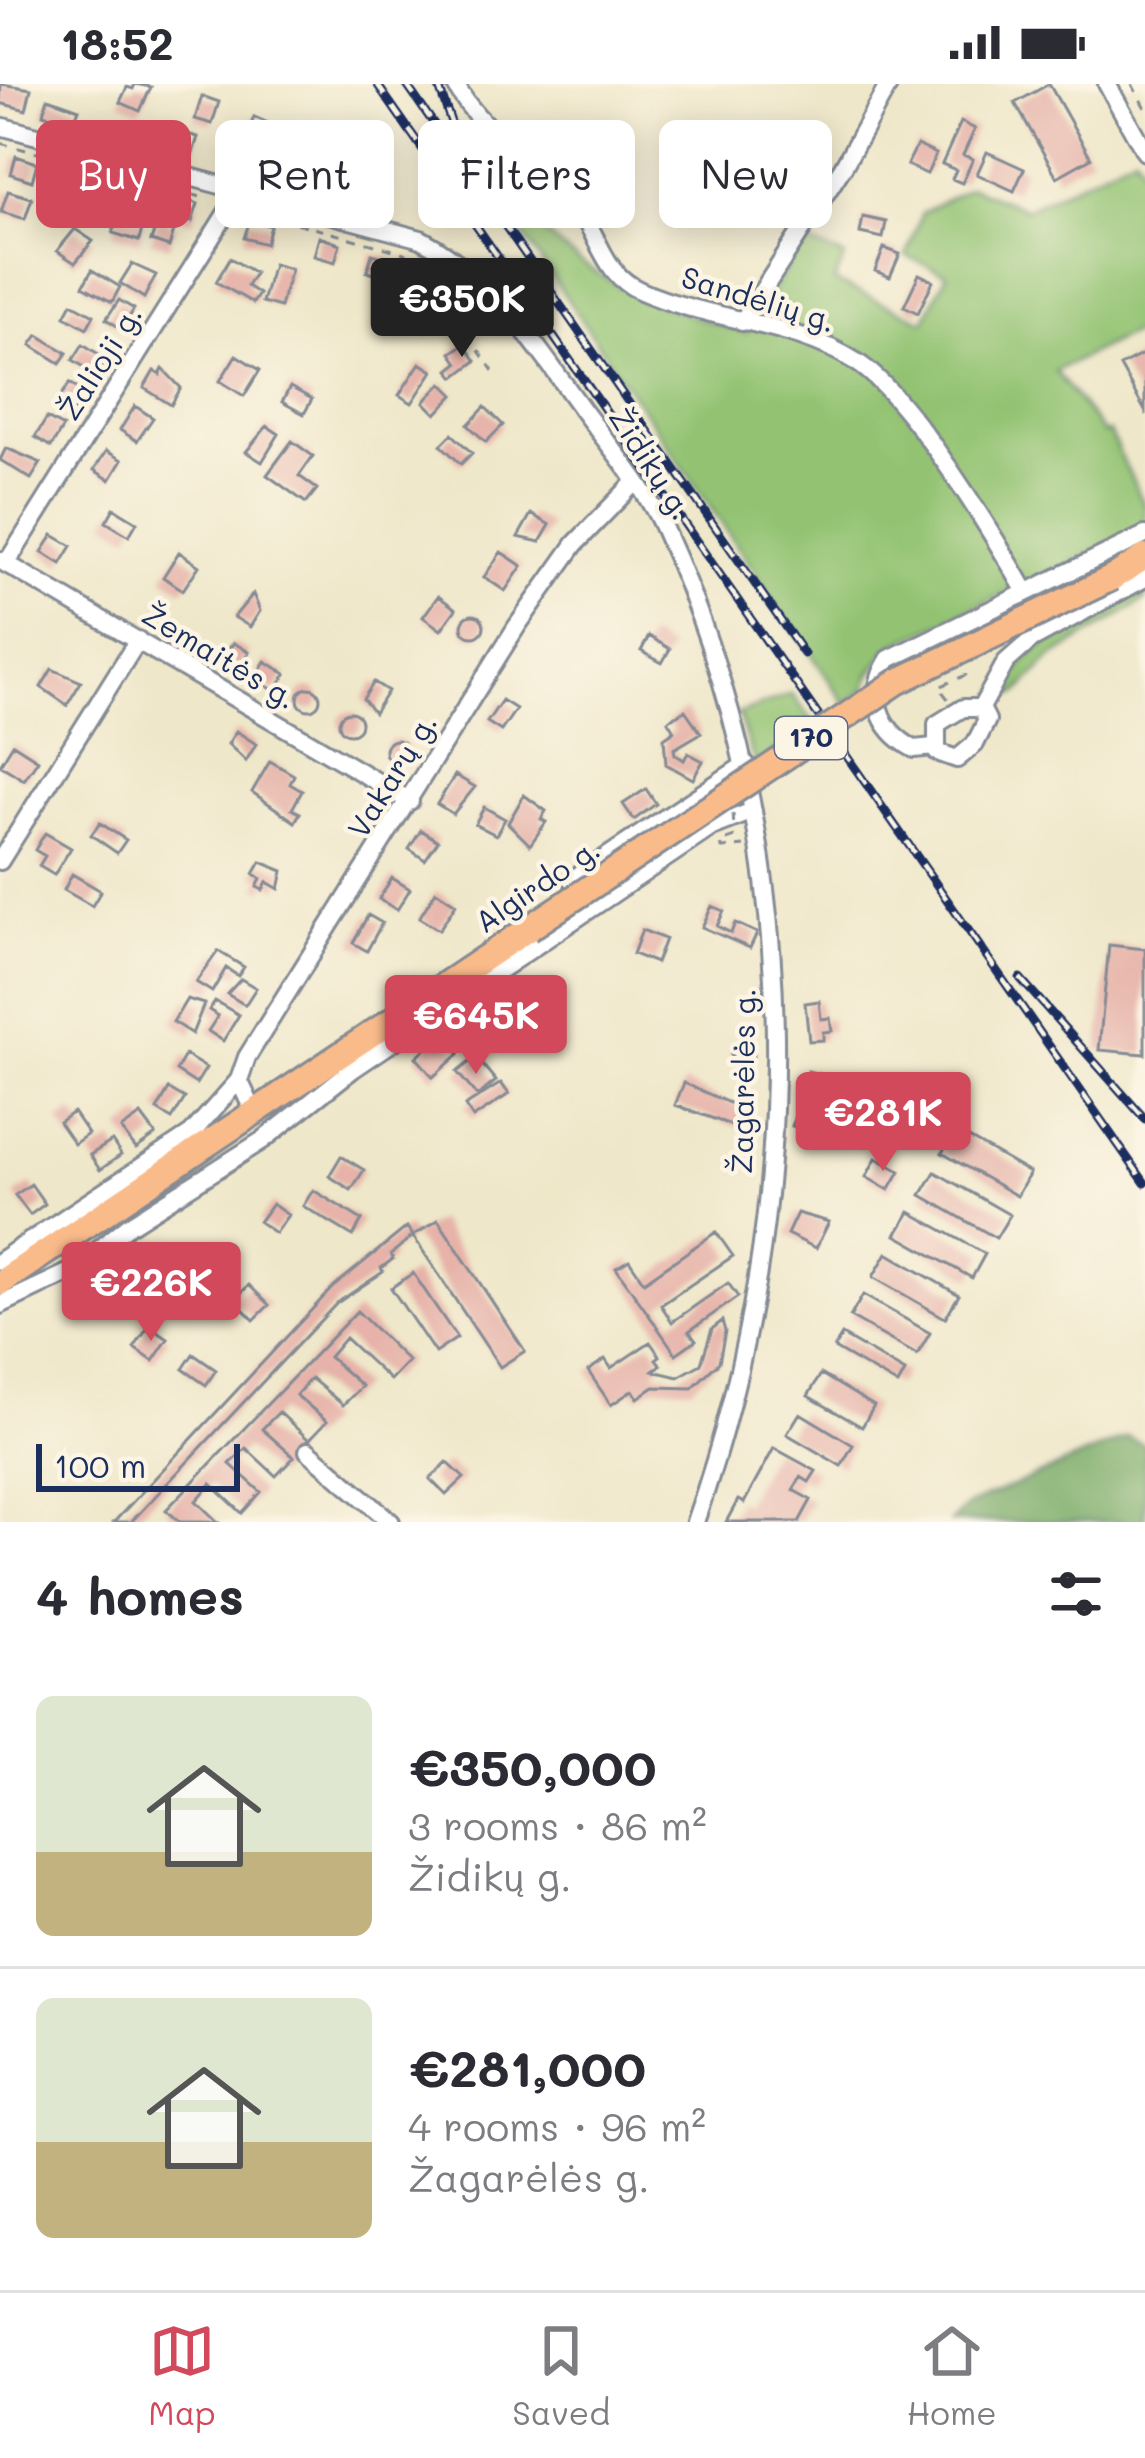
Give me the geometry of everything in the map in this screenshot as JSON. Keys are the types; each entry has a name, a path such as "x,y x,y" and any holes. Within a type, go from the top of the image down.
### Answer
{"main road":[{"name":"Algirdo g.","path":"0,1283 862,704 1135,569"}],"street":[{"name":"Sandėlių g.","path":"455,84 472,116 568,197 614,277 658,298 822,345 869,371 915,426 1026,592"},
{"path":"742,322 843,167 889,84"},
{"path":"1107,84 1145,152"},
{"name":"Židikų g.","path":"0,126 215,191"},
{"name":"Žalioji g.","path":"3,562 218,228"},
{"name":"Židikų g.","path":"372,228 421,239 454,257 507,306 634,483 662,524 747,771"},
{"name":"Vakarų g.","path":"239,1080 254,1046 556,569 607,506 634,483"},
{"path":"934,747 914,749 883,722 877,704 882,671 906,650 1145,535"},
{"name":"Žemaitės g.","path":"3,562 410,801"},
{"path":"981,708 1006,662 1135,569"},
{"path":"0,861 139,640"},
{"path":"981,708 987,717 984,728 965,754 946,758 934,747 934,732 943,719 963,709 981,708"},
{"path":"572,880 747,771"},
{"name":"Žagarėlės g.","path":"695,1522 730,1422 765,1238 777,1005 747,771"},
{"path":"0,1305 72,1271 437,1011 712,827 753,812"},
{"path":"0,1261 191,1134 239,1080 255,1114"},
{"path":"308,1451 391,1522"}],"path":[{"path":"1132,84 1145,108"},
{"path":"0,143 215,193"},
{"path":"328,228 404,253 417,262 494,371"},
{"path":"735,840 722,842 722,848 745,846"}],"green space":[{"path":"1135,154 1145,172 1145,327 1055,371 1104,434 1109,432 1145,506 1145,528 890,647 870,674 866,689 845,703 518,228 540,228 585,265 644,297 746,333 804,241 845,257 834,281 924,321 947,274 906,256 922,213 970,187 1026,209"},
{"path":"1145,587 1145,600 1051,658 1018,693 992,701 1023,661 1041,647"},
{"path":"792,694 814,723 755,764 738,714"},
{"path":"1128,1437 1145,1445 1145,1522 950,1522 968,1505"}],"building":[{"path":"1,84 31,89 26,110 0,103"},
{"path":"135,84 151,87 140,111 120,102 127,87 133,89"},
{"path":"1049,84 1091,158 1057,177 1015,103"},
{"path":"202,96 219,102 212,124 195,119"},
{"path":"48,98 79,109 75,120 43,114"},
{"path":"961,122 975,129 963,155 973,159 962,183 952,179 956,170 942,164"},
{"path":"917,145 936,154 927,174 907,165"},
{"path":"987,152 1024,169 1014,191 977,174"},
{"path":"16,156 36,163 32,181 11,174"},
{"path":"8,191 32,198 25,219 1,212"},
{"path":"863,217 886,222 883,238 860,233"},
{"path":"114,228 142,228 139,241 113,233"},
{"path":"155,228 175,228 169,247 151,241"},
{"path":"247,228 270,228 266,244 244,238"},
{"path":"75,229 93,241 75,263 57,251"},
{"path":"319,237 340,244 335,262 314,256"},
{"path":"884,248 900,254 890,277 875,271"},
{"path":"372,254 393,260 388,278 367,272"},
{"path":"230,258 255,273 247,286 259,294 253,303 216,282"},
{"path":"132,264 156,275 144,298 120,283"},
{"path":"273,264 291,269 280,307 262,302"},
{"path":"92,270 120,287 112,302 83,286"},
{"path":"919,274 933,281 918,313 904,306"},
{"path":"119,300 134,309 122,329 106,319"},
{"path":"435,301 446,317 425,331 414,315"},
{"path":"72,303 94,315 87,328 65,316"},
{"path":"38,335 67,353 60,363 31,345"},
{"path":"83,344 106,359 96,374 73,360"},
{"path":"464,344 476,361 455,377 449,370 458,363 451,353"},
{"path":"1145,353 1145,411 1120,366"},
{"path":"236,355 260,370 244,396 220,381"},
{"path":"420,363 433,371 412,403 399,395"},
{"path":"163,369 181,388 171,405 144,388 154,371 160,375"},
{"path":"70,383 85,393 73,412 57,402"},
{"path":"442,383 454,395 436,414 424,402"},
{"path":"290,387 312,399 304,414 282,402"},
{"path":"135,406 153,418 137,441 120,430"},
{"path":"485,407 503,425 486,442 468,425"},
{"path":"47,418 63,427 51,447 35,437"},
{"path":"267,426 279,434 262,462 246,452"},
{"path":"452,434 472,453 461,464 441,445"},
{"path":"292,441 313,456 299,476 317,489 306,503 267,475"},
{"path":"6,448 41,463 31,479 0,460"},
{"path":"106,451 122,460 110,480 94,470"},
{"path":"114,508 137,522 129,536 106,522"},
{"path":"531,514 550,525 540,542 518,537"},
{"path":"53,535 72,546 61,564 42,552"},
{"path":"179,552 199,566 183,590 163,577"},
{"path":"501,552 522,566 505,591 484,577"},
{"path":"253,594 260,611 250,627 234,617"},
{"path":"438,596 456,609 441,630 423,617"},
{"path":"473,615 484,626 473,637 462,626"},
{"path":"649,636 670,649 662,663 641,651"},
{"path":"234,643 249,652 238,670 220,658"},
{"path":"265,661 286,674 275,691 260,682 263,677 258,673"},
{"path":"52,669 81,682 67,705 41,687"},
{"path":"374,682 388,691 374,713 363,699"},
{"path":"309,688 320,699 309,710 298,699"},
{"path":"502,700 516,709 501,731 487,722"},
{"path":"685,710 701,733 674,749 684,760 688,753 703,761 693,779 666,764 664,738 674,731 668,721"},
{"path":"350,712 361,723 350,734 339,723"},
{"path":"236,731 256,744 246,761 228,744"},
{"path":"396,740 407,751 396,762 385,751"},
{"path":"13,744 38,760 24,780 0,765"},
{"path":"270,761 294,775 290,784 302,791 292,809 300,813 295,822 252,792"},
{"path":"455,775 475,787 453,814 437,804"},
{"path":"646,789 656,804 634,820 623,804"},
{"path":"524,795 546,811 541,819 546,822 530,845 508,823"},
{"path":"484,807 505,819 496,835 475,824"},
{"path":"100,823 126,840 117,853 91,835"},
{"path":"421,830 438,841 425,860 409,849"},
{"path":"45,833 71,848 54,875 39,866 45,856 35,850"},
{"path":"261,862 283,871 279,889 267,882 263,890 257,887 261,879 254,874"},
{"path":"72,874 101,891 92,906 64,890"},
{"path":"392,878 410,889 397,910 379,899"},
{"path":"436,891 456,904 439,930 419,918"},
{"path":"712,906 724,911 717,926 731,933 735,923 757,933 750,948 702,927"},
{"path":"368,915 382,923 367,951 353,943"},
{"path":"642,930 665,939 656,963 633,954"},
{"path":"1109,945 1145,949 1145,1054 1099,1050"},
{"path":"218,951 244,967 238,976 226,968 212,992 196,982"},
{"path":"241,979 256,988 245,1005 227,994"},
{"path":"519,991 530,1007 538,1002 561,1036 546,1046 529,1023 506,1033 491,1011"},
{"path":"187,999 204,1004 192,1034 173,1022"},
{"path":"215,1001 239,1015 223,1041 208,1031 218,1016 209,1010"},
{"path":"819,1001 821,1019 830,1018 832,1031 823,1032 823,1040 809,1041 805,1003"},
{"path":"442,1035 459,1054 433,1077 416,1057"},
{"path":"742,1044 753,1055 742,1066 731,1055"},
{"path":"185,1055 206,1068 196,1084 176,1071"},
{"path":"476,1057 496,1081 477,1096 457,1072"},
{"path":"808,1071 827,1076 822,1101 802,1096"},
{"path":"501,1083 509,1094 473,1118 465,1106"},
{"path":"684,1083 749,1112 742,1129 675,1105"},
{"path":"169,1089 185,1098 172,1119 157,1110"},
{"path":"797,1108 828,1117 823,1135 792,1126"},
{"path":"73,1112 88,1134 74,1144 59,1122"},
{"path":"141,1115 156,1135 136,1149 121,1129"},
{"path":"955,1130 1030,1173 1017,1196 942,1153"},
{"path":"112,1141 121,1155 100,1170 90,1155"},
{"path":"341,1156 364,1170 351,1190 329,1176"},
{"path":"876,1158 900,1171 889,1190 866,1177"},
{"path":"935,1172 1010,1215 996,1238 921,1195"},
{"path":"31,1184 45,1204 30,1215 15,1195"},
{"path":"313,1190 362,1220 353,1236 303,1206"},
{"path":"272,1204 288,1215 275,1233 259,1222"},
{"path":"910,1212 985,1254 972,1278 896,1235"},
{"path":"797,1213 829,1222 816,1248 787,1234"},
{"path":"438,1220 525,1351 500,1367 413,1236"},
{"path":"407,1227 413,1236 391,1254 393,1259 381,1268 383,1272 337,1303 131,1522 114,1522 333,1287"},
{"path":"716,1232 733,1256 661,1305 672,1322 728,1283 738,1297 689,1331 696,1340 676,1354 616,1268 629,1260 644,1282"},
{"path":"887,1253 959,1295 945,1318 873,1277"},
{"path":"210,1259 230,1278 211,1298 191,1279"},
{"path":"413,1273 457,1338 435,1353 391,1288"},
{"path":"249,1285 269,1305 254,1320 234,1300"},
{"path":"863,1295 930,1333 917,1355 850,1317"},
{"path":"357,1311 408,1361 390,1380 345,1338 329,1357 362,1386 343,1405 311,1378 296,1395 327,1421 309,1440 279,1412 262,1429 294,1457 276,1476 246,1448 230,1464 261,1492 242,1513 211,1484 196,1501 218,1522 180,1522 166,1510"},
{"path":"722,1321 725,1331 719,1362 692,1388 654,1387 638,1398 633,1390 611,1405 588,1371 605,1359 611,1368 650,1342 661,1365 653,1371 678,1377 701,1364 712,1329"},
{"path":"149,1326 168,1339 153,1361 134,1348"},
{"path":"842,1335 905,1372 898,1385 834,1348"},
{"path":"193,1354 216,1370 206,1385 183,1369"},
{"path":"821,1374 874,1406 862,1427 808,1396"},
{"path":"800,1413 853,1445 841,1466 787,1434"},
{"path":"774,1448 816,1471 809,1482 801,1477 793,1490 811,1500 799,1522 726,1522 738,1500 744,1503"},
{"path":"447,1462 464,1478 446,1495 430,1479"}],"railway":[{"path":"377,84 1145,1183"},
{"path":"406,84 804,654"},
{"path":"438,84 450,120"},
{"path":"1020,978 1145,1119"}]}
